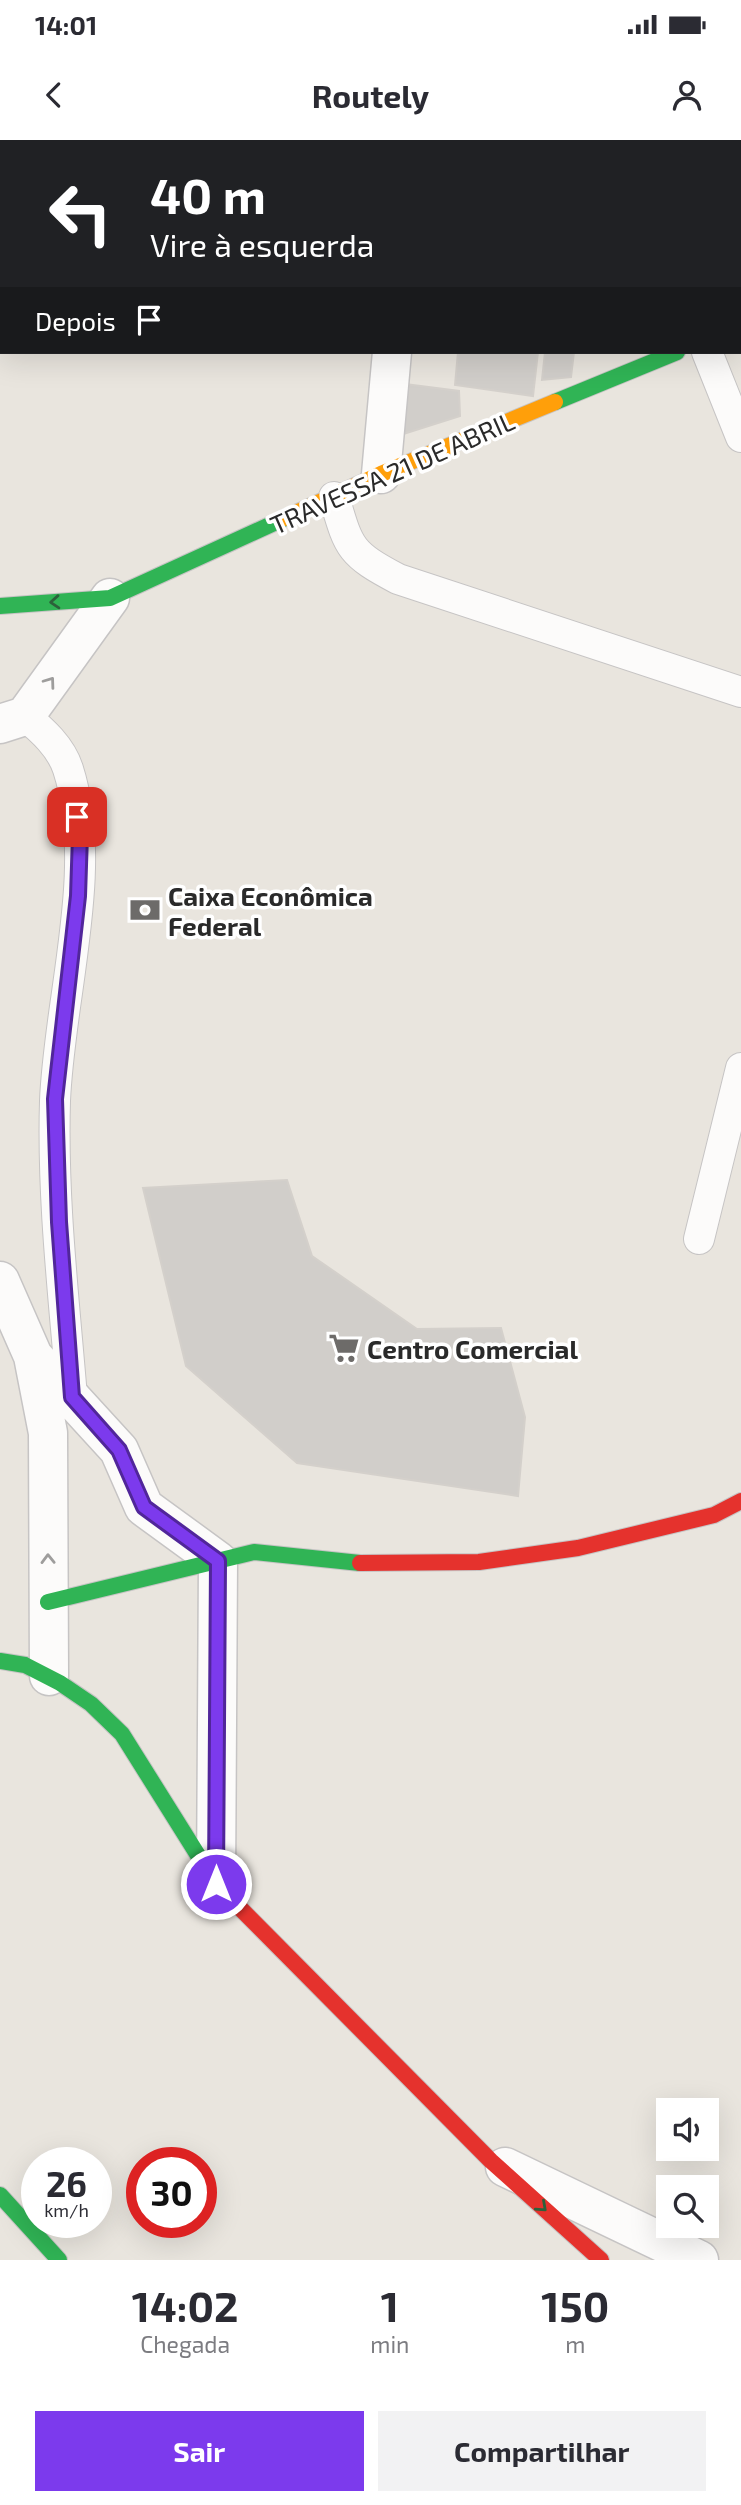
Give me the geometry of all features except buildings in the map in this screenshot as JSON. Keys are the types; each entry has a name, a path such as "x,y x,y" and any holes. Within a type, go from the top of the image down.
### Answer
{"street":[{"path":"381,474 392,354"},
{"name":"TRAVESSA 21 DE ABRIL","path":"0,606 110,598 381,474 672,354"},
{"name":"TRAVESSA 21 DE ABRIL","path":"13,720 110,598"},
{"path":"0,1281 33,1356 48,1433 48,1676"},
{"path":"33,1356 119,1450 144,1507 218,1561"},
{"path":"48,1602 254,1552 372,1564 479,1562 578,1548 714,1516 741,1501"},
{"path":"216,1884 218,1561"},
{"path":"0,1661 25,1665 48,1676 91,1704 122,1734 216,1884 491,2161 601,2260"},
{"path":"491,2161 699,2260"},
{"path":"0,2195 59,2260"}],"lane":[{"path":"707,354 741,437"},
{"path":"334,497 346,538 358,554 398,579 741,692"},
{"path":"13,720 47,734 68,766 80,835 78,896 55,1099 59,1222 72,1397"},
{"path":"699,1239 741,1068"}],"traffic: fast":[{"path":"555,402 672,354"},
{"path":"0,606 110,598 285,518"},
{"path":"48,1602 254,1552 360,1563"},
{"path":"0,1661 25,1665 60,1683 91,1704 122,1734 216,1884 234,1902"},
{"path":"0,2195 59,2260"}],"traffic: slow":[{"path":"285,518 381,474 555,402"}],"traffic: jam":[{"path":"360,1563 479,1562 578,1548 714,1515 741,1501"},
{"path":"234,1902 491,2161 601,2260"}],"place":[{"name":"Caixa Econômica Federal","path":"145,910"},
{"name":"Centro Comercial","path":"344,1348"}],"route":[{"path":"77,817 80,835 78,896 55,1099 59,1222 72,1397 119,1450 144,1507 218,1561 216,1884"}]}
